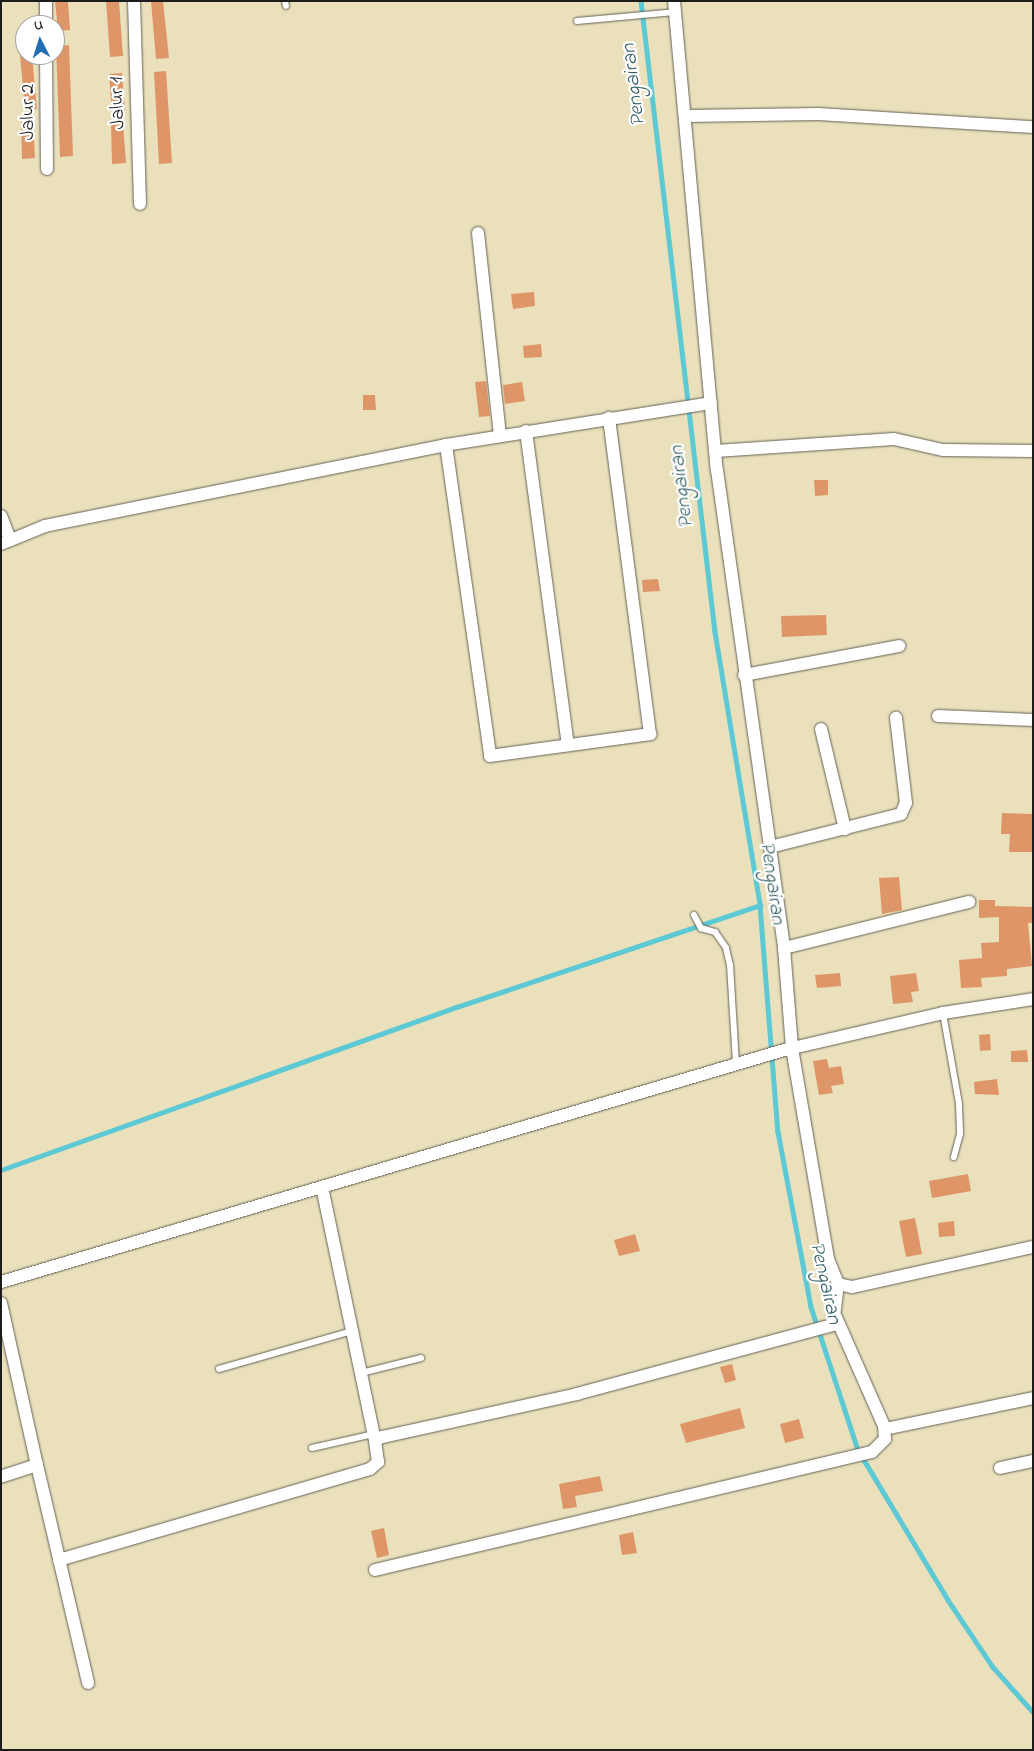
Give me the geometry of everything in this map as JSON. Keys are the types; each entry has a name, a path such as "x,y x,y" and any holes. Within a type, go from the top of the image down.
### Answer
{"street":[{"path":"46,1 46,15"},
{"name":"Jalur 1","path":"134,1 140,204"},
{"path":"375,1437 577,1394 809,1333 833,1325 836,1317 838,1284 828,1259 788,1049 784,948 744,675 716,451 687,116 670,8"},
{"name":"Jalur 2","path":"46,65 47,169"},
{"path":"687,116 818,114 1033,127"},
{"path":"478,233 500,435"},
{"path":"1,516 6,542 44,526 446,445 662,409 711,403"},
{"path":"446,445 490,756 650,734 608,418"},
{"path":"526,431 568,745"},
{"path":"716,451 894,439 943,450 1033,451"},
{"path":"744,675 898,646"},
{"path":"938,716 1033,720"},
{"path":"770,847 897,817 904,812 906,803 896,718"},
{"path":"821,729 845,829"},
{"path":"784,948 969,902"},
{"path":"1,1282 788,1049 943,1013 1033,999"},
{"path":"58,1560 370,1469 378,1462 375,1437 322,1187"},
{"path":"838,1284 860,1286 1033,1248"},
{"path":"1,1303 58,1560 88,1684"},
{"path":"374,1570 861,1457 882,1445 885,1429 836,1317"},
{"path":"885,1429 1033,1398"},
{"path":"1000,1468 1033,1461"},
{"path":"1,1477 37,1465"}],"lane":[{"path":"578,21 670,8"},
{"path":"696,918 701,928 715,932 728,956 736,1064"},
{"path":"943,1013 959,1104 960,1134 954,1157"},
{"path":"219,1369 353,1331"},
{"path":"361,1373 421,1358"},
{"path":"312,1448 375,1437"}],"building":[{"path":"55,1 68,1 70,30 65,30 65,15 56,15"},
{"path":"106,1 119,1 123,56 110,57"},
{"path":"151,1 163,1 169,58 156,59"},
{"path":"65,45 69,45 73,156 60,157 57,65 65,65"},
{"path":"21,65 33,65 37,109 25,110"},
{"path":"166,71 172,163 159,164 154,72"},
{"path":"122,73 125,111 112,113 109,74"},
{"path":"33,120 35,158 22,159 21,122"},
{"path":"123,124 126,163 112,164 111,125"},
{"path":"534,292 535,306 513,309 511,294"},
{"path":"541,344 542,357 524,358 523,346"},
{"path":"486,381 490,416 479,417 475,382"},
{"path":"522,382 525,401 505,404 503,385"},
{"path":"363,395 375,395 376,410 363,410"},
{"path":"814,480 828,480 828,495 815,496"},
{"path":"658,579 660,591 643,592 642,580"},
{"path":"826,615 827,635 782,637 781,616"},
{"path":"1002,813 1033,814 1033,852 1009,852 1010,834 1001,834"},
{"path":"899,877 902,910 882,914 879,878"},
{"path":"979,900 995,900 995,906 1033,907 1033,923 1028,923 1032,966 1007,969 1007,976 981,978 982,987 961,988 959,960 982,958 981,943 999,942 999,917 979,918"},
{"path":"840,973 841,986 817,988 815,975"},
{"path":"916,973 919,991 911,992 913,1002 893,1004 890,976"},
{"path":"990,1034 991,1050 980,1051 979,1035"},
{"path":"1027,1050 1028,1062 1011,1062 1011,1051"},
{"path":"827,1059 829,1068 841,1066 844,1084 831,1086 833,1093 819,1095 813,1061"},
{"path":"997,1079 999,1095 975,1094 974,1082"},
{"path":"968,1174 971,1191 932,1198 929,1181"},
{"path":"915,1218 922,1254 906,1257 899,1221"},
{"path":"954,1221 955,1236 939,1237 938,1223"},
{"path":"635,1234 640,1251 619,1256 614,1240"},
{"path":"732,1364 736,1380 725,1383 720,1367"},
{"path":"740,1408 745,1428 686,1443 680,1424"},
{"path":"799,1419 804,1438 785,1443 780,1424"},
{"path":"600,1476 603,1491 575,1496 577,1507 563,1509 559,1484"},
{"path":"384,1528 389,1555 377,1558 371,1531"},
{"path":"633,1532 637,1553 622,1555 619,1535"}],"waterway":[{"name":"Pengairan","path":"641,1 715,632 760,905 778,1132 811,1307 858,1450 948,1600 993,1667 1033,1712"},
{"path":"1,1170 457,1007 760,905"}]}
